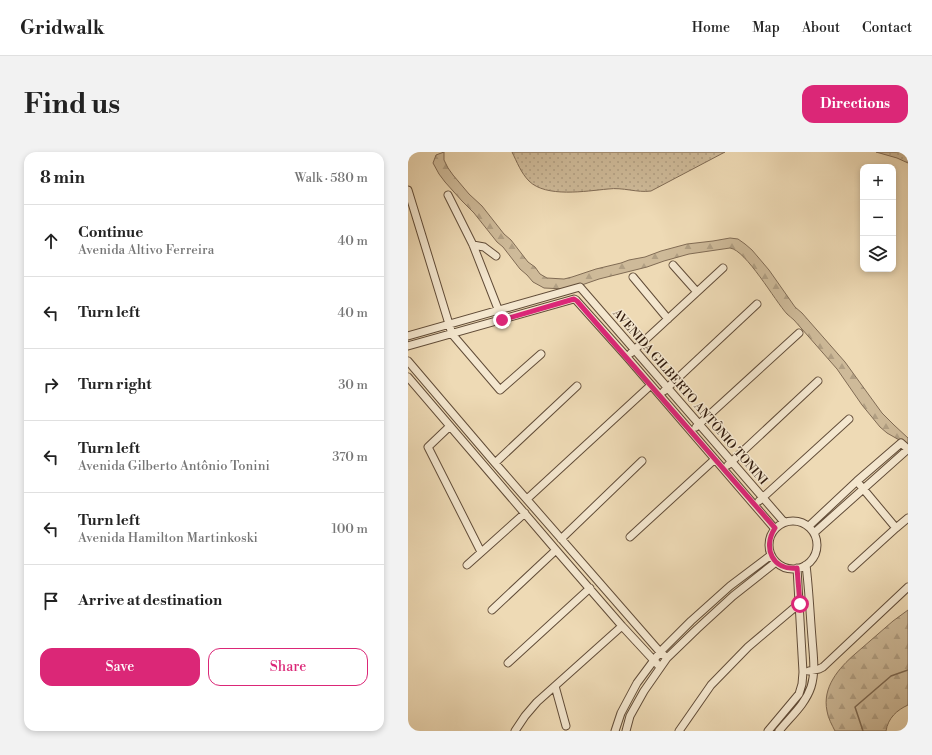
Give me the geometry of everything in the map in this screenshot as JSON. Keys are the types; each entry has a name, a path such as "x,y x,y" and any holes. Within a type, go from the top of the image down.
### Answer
{"street":[{"path":"408,190 452,334 500,390 541,354"},
{"path":"408,346 502,320 474,245 448,195"},
{"path":"474,245 484,247 496,256"},
{"path":"673,265 697,292"},
{"path":"627,357 723,268"},
{"path":"633,277 668,319"},
{"name":"AVENIDA GILBERTO ANTÔNIO TONINI","path":"499,310 580,287 784,522"},
{"name":"AVENIDA GILBERTO ANTÔNIO TONINI","path":"502,320 574,299 577,301 692,431 775,528"},
{"path":"660,396 758,304"},
{"path":"408,336 499,310"},
{"path":"692,431 800,333"},
{"path":"408,361 495,463 660,652 667,658"},
{"path":"408,377 622,626 660,667"},
{"path":"723,469 818,381"},
{"path":"527,499 651,385"},
{"path":"495,463 576,386"},
{"path":"754,505 849,419"},
{"path":"450,426 428,446 481,552"},
{"path":"809,526 857,481 901,443 908,449 814,533"},
{"path":"630,537 715,459"},
{"path":"561,538 642,461"},
{"path":"857,481 896,528"},
{"path":"467,565 525,513"},
{"path":"852,568 908,518"},
{"path":"792,520 809,526 814,533 817,542 816,551 812,559 806,565 793,569 784,567 776,562 771,554 769,542 771,534 775,528 784,522 792,520"},
{"path":"492,610 556,550"},
{"path":"615,731 621,713 637,683 660,652 730,586 771,554"},
{"path":"626,731 630,716 644,691 667,658 696,629 776,562"},
{"path":"779,731 797,711 806,698 811,686 814,670 809,586 806,565"},
{"path":"768,731 799,694 802,684 803,672 797,568"},
{"path":"508,663 590,588"},
{"path":"803,672 823,667 908,588"},
{"path":"679,731 711,685 748,647 800,604"},
{"path":"515,731 537,702 622,626"},
{"path":"555,686 566,726"}],"green space":[{"path":"444,152 444,160 453,175 469,194 482,206 528,262 535,267 540,274 547,278 564,279 687,244 730,238 738,239 752,250 769,270 795,307 845,362 882,413 908,438 908,447 880,427 862,405 837,369 787,314 752,266 737,251 730,248 689,254 647,267 599,279 576,287 565,289 544,288 533,282 520,269 503,247 497,242 474,213 439,174 433,163 436,155"},
{"path":"512,152 725,152 651,191 614,189 556,192 545,190 529,181 521,171"},
{"path":"876,152 908,152 908,163 897,158"},
{"path":"908,610 908,705 900,709 891,718 886,731 835,731 828,716 826,702 829,686 833,679 849,659"}],"waterway":[{"path":"863,731 855,707 891,676 908,670"}],"route":[{"path":"502,320 574,299 577,301 692,431 775,528 771,534 769,542 770,550 773,559 780,565 793,569 797,568 800,604"}]}
